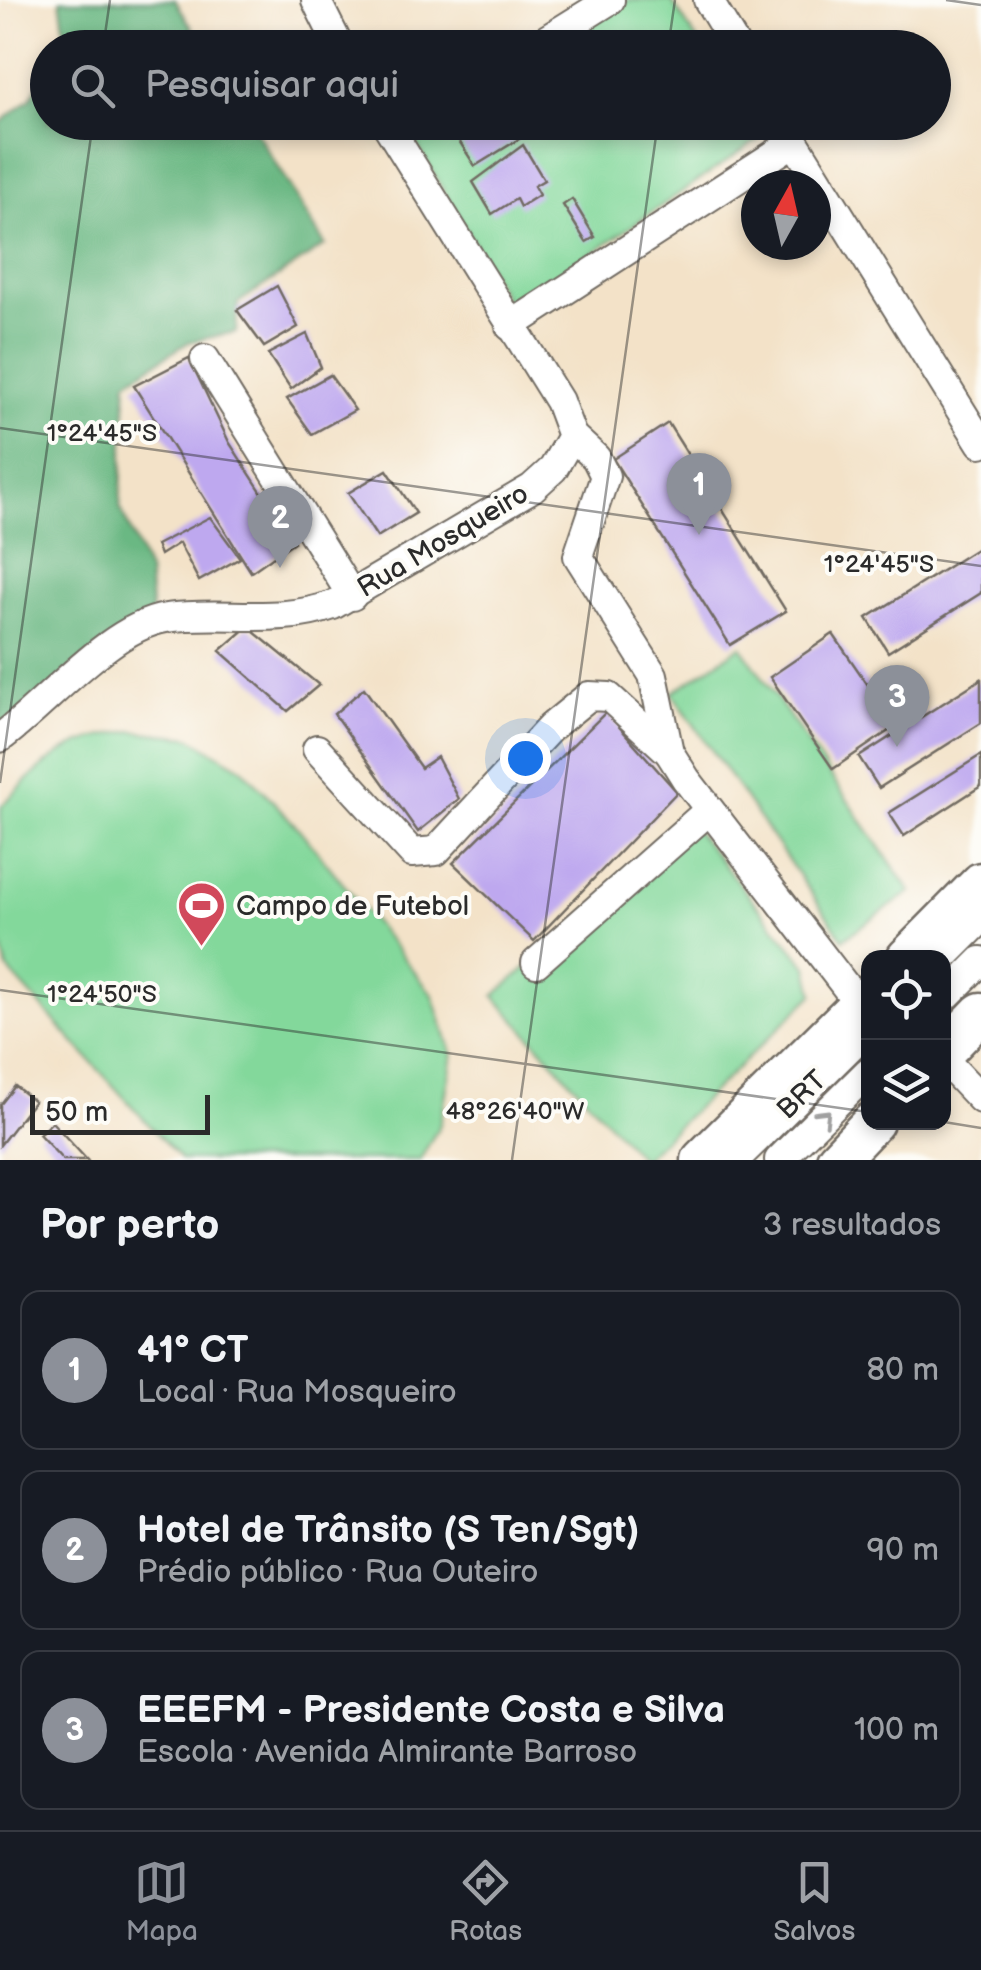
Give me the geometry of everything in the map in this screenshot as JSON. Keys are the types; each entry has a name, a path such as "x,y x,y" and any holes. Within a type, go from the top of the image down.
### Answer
{"highway":[{"path":"915,950 981,883"},
{"path":"951,1044 981,1013"},
{"path":"702,1160 861,1015"},
{"path":"837,1160 866,1130"}],"street":[{"path":"316,0 331,30"},
{"path":"562,30 610,0"},
{"path":"708,0 726,30"},
{"path":"404,140 510,326 560,401 572,436 596,458 605,476 578,556 653,675 669,752"},
{"path":"510,326 777,140"},
{"path":"793,140 981,443"},
{"path":"205,360 352,596"},
{"name":"Rua Mosqueiro","path":"0,738 134,628 166,618 310,614 352,596 532,488 553,469 572,436"},
{"path":"317,750 412,854 436,851 552,727 589,696 609,697 669,752 708,811 828,968 861,1004"},
{"path":"536,963 708,811"},
{"path":"950,950 981,919"},
{"path":"951,991 981,961"},
{"name":"BRT","path":"735,1160 861,1016"},
{"path":"951,1067 981,1099"},
{"path":"779,1160 861,1079"}],"green space":[{"path":"60,0 175,0 194,30 64,30"},
{"path":"628,0 671,0 690,30 581,30"},
{"path":"30,99 30,140 261,140 325,245 238,303 236,332 189,342 127,381 120,507 148,571 152,617 0,751 0,123"},
{"path":"414,140 758,140 511,309"},
{"path":"741,646 911,892 843,939 672,693"},
{"name":"Campo de Futebol","path":"133,731 189,737 242,768 299,829 433,995 453,1056 440,1124 420,1160 181,1160 8,970 0,941 1,806 32,776 73,746"},
{"path":"690,824 808,967 814,994 642,1160 494,996"}],"building":[{"path":"458,140 517,140 475,166"},
{"path":"523,145 544,180 534,186 539,195 520,207 516,199 492,214 473,182"},
{"path":"572,199 595,237 586,242 563,205"},
{"path":"277,286 298,327 264,347 237,310"},
{"path":"307,334 321,367 291,389 268,354"},
{"path":"189,358 229,442 294,542 251,572 134,386"},
{"path":"330,375 355,410 312,434 287,399"},
{"path":"668,423 786,611 730,645 613,459"},
{"path":"387,470 416,513 377,537 348,493"},
{"path":"210,517 240,558 199,581 179,543 160,555 156,545"},
{"path":"981,546 981,593 888,652 867,618"},
{"path":"248,627 319,685 288,711 220,651"},
{"path":"833,634 896,726 833,769 770,677"},
{"path":"981,679 981,723 879,788 859,757"},
{"path":"364,688 421,768 437,757 459,799 418,832 334,714"},
{"path":"606,712 677,792 534,941 453,863"},
{"path":"981,755 981,786 904,836 889,813"},
{"path":"15,1086 34,1101 0,1145 0,1105"},
{"path":"52,1122 87,1160 63,1160 39,1134"}],"place":[{"name":"41º CT","path":"699,535"},
{"name":"Hotel de Trânsito (S Ten/Sgt)","path":"280,568"},
{"name":"EEEFM - Presidente Costa e Silva","path":"897,747"},
{"name":"Campo de Futebol","path":"201,948"}]}
